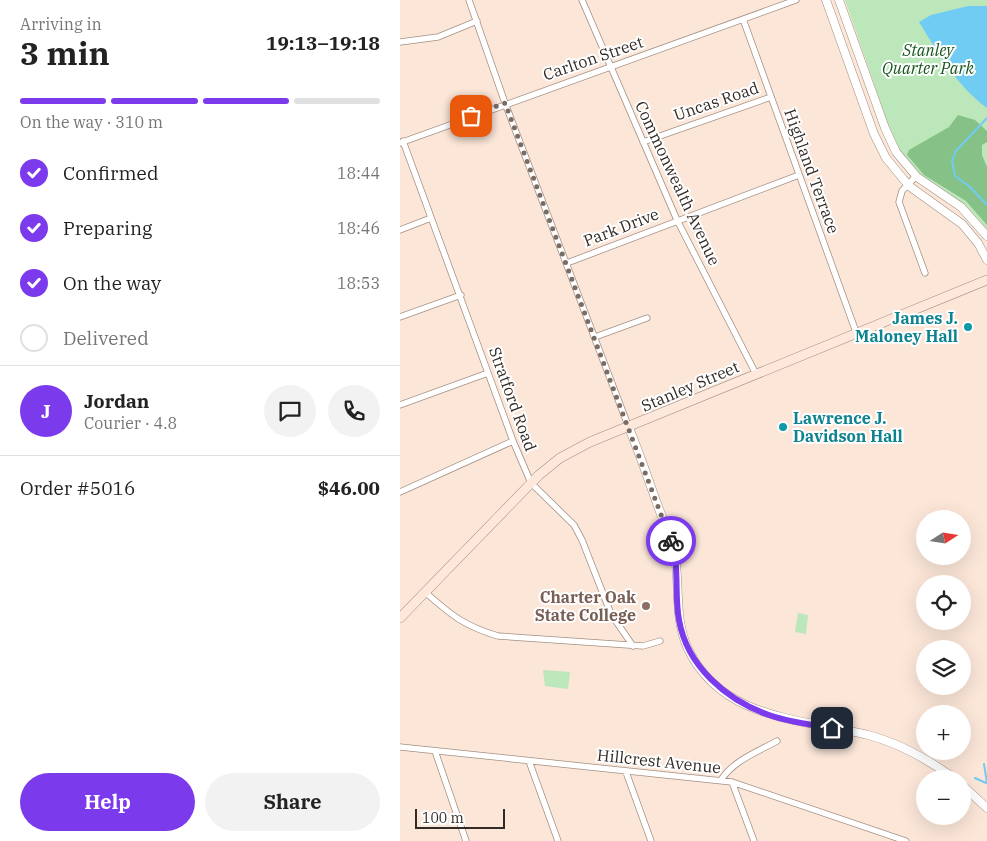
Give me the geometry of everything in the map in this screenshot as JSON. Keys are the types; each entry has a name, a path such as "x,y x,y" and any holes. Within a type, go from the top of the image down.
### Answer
{"main road":[{"name":"Stanley Street","path":"400,618 531,483 565,455 856,332 987,280"}],"street":[{"path":"469,0 505,103 595,337 673,549 678,613 682,632 690,652 704,673 730,695 762,713 781,719 849,731 888,742 927,760 942,770"},
{"name":"Commonwealth Avenue","path":"582,0 677,220 756,374"},
{"name":"Carlton Street","path":"402,142 505,103 796,0"},
{"path":"826,0 881,150 908,185 959,221 978,243 987,260"},
{"path":"839,0 892,146 916,176 959,205 987,236"},
{"name":"Highland Terrace","path":"743,19 856,332"},
{"path":"400,42 438,37 477,22"},
{"path":"859,92 870,88"},
{"name":"Uncas Road","path":"643,142 770,97"},
{"name":"Stratford Road","path":"402,142 461,296 513,441 531,483 574,525 582,540 611,614 633,646"},
{"name":"Park Drive","path":"567,263 799,174"},
{"path":"916,176 902,191 900,202 925,273"},
{"path":"400,230 431,218"},
{"path":"400,317 461,296"},
{"path":"595,337 647,318"},
{"path":"400,405 488,373"},
{"path":"400,492 513,441"},
{"path":"426,592 457,620 498,636 633,646 643,646 660,641"},
{"path":"721,780 726,772 739,762 776,741"},
{"name":"Hillcrest Avenue","path":"400,747 732,782 906,841"},
{"path":"435,751 466,841"},
{"path":"529,761 558,841"},
{"path":"626,772 651,841"},
{"path":"732,782 754,841"},
{"path":"971,793 987,808"}],"green space":[{"name":"Stanley Quarter Park","path":"845,0 987,0 987,229 969,209 920,175 906,160 893,138"},
{"path":"958,115 975,120 987,131 987,142 982,145 982,155 987,167 987,225 966,201 924,175 907,155 909,150 949,127"},
{"path":"798,613 808,615 806,634 795,632"},
{"path":"543,670 570,672 568,689 545,686"}],"water":[{"path":"968,6 987,6 987,108 966,90 957,79 919,22 931,15"}],"waterway":[{"path":"987,118 956,151 952,161 955,176 969,186 987,205"},
{"path":"984,764 987,783"},
{"path":"975,778 986,783"}],"way so far":[{"path":"471,116 505,103 671,541"}],"place":[{"name":"James J. Maloney Hall","path":"968,327"},
{"name":"Lawrence J. Davidson Hall","path":"783,427"},
{"name":"Charter Oak State College","path":"646,606"}],"route":[{"path":"671,541 676,561 679,622 688,648 704,673 730,695 762,713 781,719 832,728"}]}
